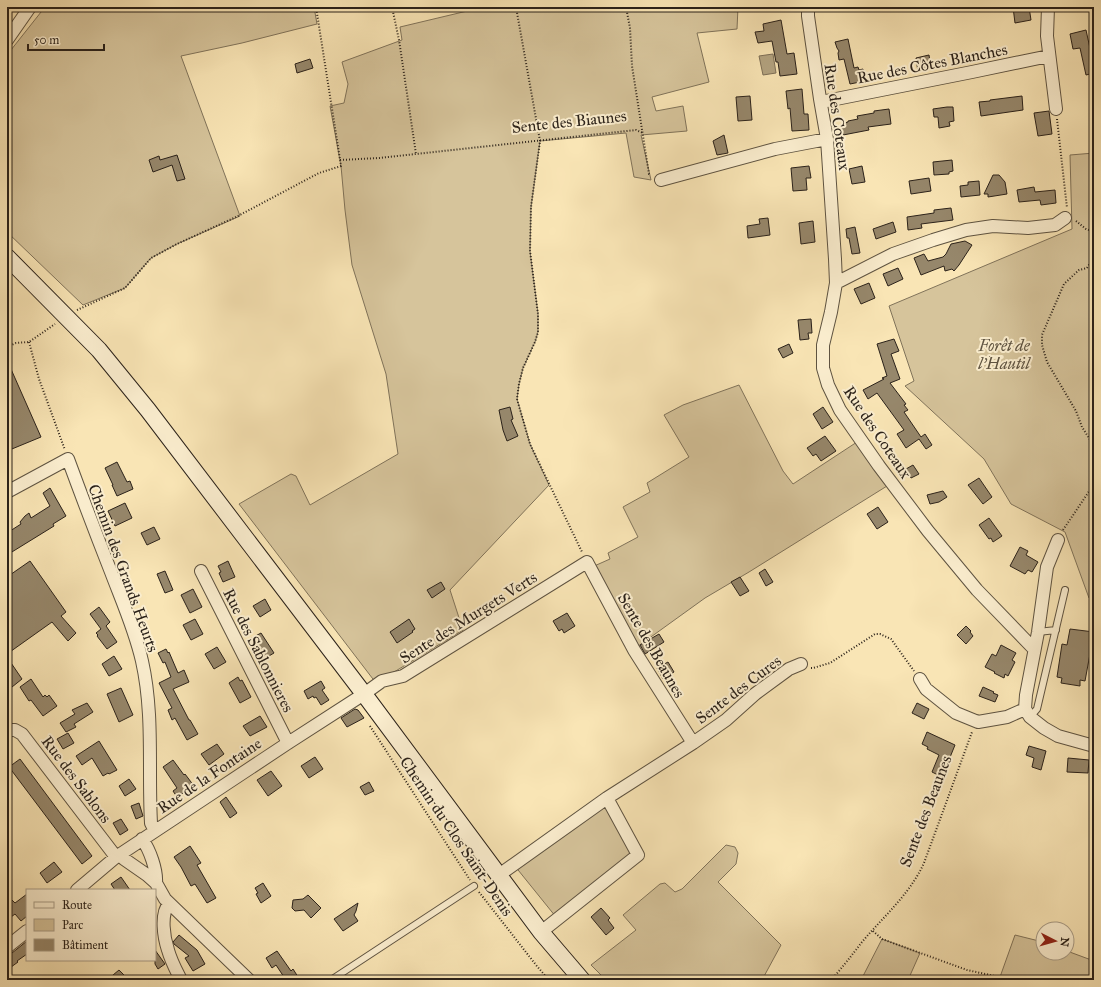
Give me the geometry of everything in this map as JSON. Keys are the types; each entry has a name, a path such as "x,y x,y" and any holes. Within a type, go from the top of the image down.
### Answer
{"main road":[{"path":"7,257 99,350 148,410 364,694 541,932 582,980"},
{"path":"7,260 24,274"}],"street":[{"path":"7,40 30,7"},
{"name":"Rue des Coteaux","path":"808,7 808,16 827,139 836,283 823,345 823,368 828,385 840,410 879,466 928,531 977,590 1034,649"},
{"path":"1048,7 1047,36 1056,109"},
{"name":"Rue des Côtes Blanches","path":"821,102 1049,56"},
{"path":"661,180 775,149 827,139"},
{"path":"836,283 893,254 966,230 993,226 1028,228 1055,225 1066,216"},
{"path":"7,492 68,459"},
{"name":"Chemin des Grands Heurts","path":"68,459 120,595 142,661 147,693 150,736 151,823 154,831"},
{"path":"1058,540 1047,567 1038,632 1026,695 1028,713 1044,728 1058,736 1094,746"},
{"name":"Sente des Murgets Verts","path":"364,694 382,681 404,676 587,562"},
{"name":"Sente des Beaunes","path":"587,562 634,650 693,743"},
{"name":"Rue des Sablonnieres","path":"201,571 288,743"},
{"name":"Sente des Cures","path":"499,875 607,798 726,720 755,694 789,669 801,664"},
{"path":"920,679 926,689 956,713 978,722 1028,713"},
{"name":"Rue de la Fontaine","path":"78,889 118,856 142,839 364,694"},
{"name":"Rue des Sablons","path":"7,730 15,730 22,734 118,856 147,875 156,883"},
{"path":"541,932 638,855 607,798"},
{"path":"142,839 147,847 156,872 156,883 165,899 249,980"},
{"path":"169,904 166,907 164,917 166,941 170,958 181,980"},
{"path":"7,947 26,932"}],"lane":[{"path":"1028,713 1037,709 1065,590"},
{"path":"1038,632 1056,630"},
{"path":"331,980 474,886"}],"path":[{"path":"7,347 16,343 29,342 66,315 125,288 151,258 177,244 236,217 319,173 341,166 316,7"},
{"path":"392,7 399,40 416,154"},
{"path":"516,7 540,141 531,207 530,251 538,314 538,332 524,368 517,399 530,444 587,562"},
{"path":"626,7 630,28 632,66 643,133"},
{"path":"1056,109 1066,216 1074,219 1086,229 1094,232"},
{"name":"Sente des Biaunes","path":"340,160 378,158 636,130 643,133 649,174 661,180"},
{"path":"1094,257 1087,268 1079,270 1064,284 1042,335 1042,345 1047,362 1076,411 1082,428 1094,446"},
{"path":"29,342 39,379 68,459"},
{"path":"1058,540 1064,527 1094,484"},
{"name":"Sente des Cures","path":"801,664 813,668 830,664 875,634 880,634 891,639 920,679"},
{"name":"Chemin du Clos Saint-Denis","path":"368,722 474,886 549,980"},
{"name":"Sente des Beaunes","path":"831,980 910,888 919,874 974,726 978,722"},
{"path":"873,930 882,939 922,954 967,970 1013,980"}],"green space":[{"path":"45,7 314,7 317,24 242,43 181,56 240,216 177,244 151,258 125,288 83,305 7,232 7,55"},
{"path":"484,7 738,7 737,29 697,33 709,82 652,97 656,111 683,106 687,131 641,135 651,180 634,177 626,133 540,141 531,207 530,251 538,314 538,332 523,368 517,399 530,444 549,485 450,590 463,630 376,683 239,504 291,474 296,476 310,505 398,454 386,374 352,265 341,166 330,106 344,103 348,84 342,62 402,40 400,27"},
{"name":"Forêt de l'Hautil","path":"1094,153 1094,600 1089,598 1065,532 1011,504 984,459 905,386 914,381 889,306 1072,229 1070,155"},
{"path":"739,385 783,471 793,484 857,442 887,486 705,598 637,647 592,567 610,559 608,553 638,537 623,507 650,492 647,483 689,457 664,415 683,405"},
{"path":"607,798 641,856 556,917 510,860"},
{"path":"726,845 735,847 738,853 736,864 718,882 781,945 762,980 606,980 591,965 636,930 623,915 660,884 665,883 675,892 682,889"},
{"path":"1015,935 1035,940 1035,961 1075,961 1075,954 1094,961 1094,980 1015,980 1000,977"},
{"path":"882,939 920,953 908,980 861,980"}],"shaded area":[{"path":"773,54 776,73 763,75 759,56"}],"building":[{"path":"1013,7 1029,7 1031,20 1015,23"},
{"path":"781,20 787,54 794,53 797,74 780,76 772,41 758,43 755,32 764,31 763,24"},
{"path":"1086,30 1091,53 1094,52 1094,73 1086,75 1080,48 1073,49 1070,34"},
{"path":"848,39 854,68 858,67 859,70 863,69 865,81 850,84 844,59 839,60 839,51 835,42"},
{"path":"929,55 931,69 918,72 916,58"},
{"path":"310,59 313,68 297,73 295,64"},
{"path":"802,89 804,114 808,114 809,130 792,131 790,108 788,109 786,91"},
{"path":"750,96 752,120 738,121 736,97"},
{"path":"1022,96 1023,110 981,116 979,102"},
{"path":"953,107 954,121 949,122 950,126 939,128 938,117 934,117 933,109"},
{"path":"889,109 891,124 868,127 869,130 843,135 841,124 858,119 857,116 874,113 874,111"},
{"path":"1049,111 1052,134 1038,136 1034,113"},
{"path":"724,135 728,153 717,155 713,141"},
{"path":"177,155 185,179 177,181 172,165 153,172 149,160 159,156 160,160"},
{"path":"952,160 953,171 949,172 949,174 934,175 933,162"},
{"path":"809,166 811,178 806,178 807,190 793,191 791,168"},
{"path":"862,166 865,182 852,184 849,169"},
{"path":"993,175 999,175 1005,182 1007,194 988,197 988,194 984,194"},
{"path":"929,178 931,191 911,194 909,181"},
{"path":"979,181 980,195 961,197 960,186 968,185 968,182"},
{"path":"1034,187 1035,192 1055,190 1056,203 1041,205 1040,200 1019,202 1017,190"},
{"path":"951,208 953,220 921,224 922,228 908,230 907,217 934,213 934,210"},
{"path":"768,218 770,235 748,238 747,226 760,224 759,219"},
{"path":"813,221 815,242 801,244 799,223"},
{"path":"893,222 896,232 876,239 873,229"},
{"path":"855,227 860,253 852,254 846,229"},
{"path":"965,241 972,245 954,271 952,269 945,271 944,266 921,275 914,258 924,254 928,261 943,257 951,244"},
{"path":"898,268 903,279 888,286 883,274"},
{"path":"869,283 875,298 861,304 854,289"},
{"path":"811,319 812,333 808,333 809,339 800,340 798,320"},
{"path":"894,339 899,351 891,354 900,379 890,383 906,404 904,405 908,410 904,412 921,437 925,434 932,445 926,449 919,439 906,448 897,434 904,430 877,393 868,399 863,390 887,376 877,344"},
{"path":"789,344 793,353 783,358 778,349"},
{"path":"7,360 41,437 7,451"},
{"path":"510,407 513,419 511,420 518,436 507,441 499,410"},
{"path":"823,407 833,422 822,429 813,414"},
{"path":"825,436 836,451 821,461 816,454 813,456 807,448"},
{"path":"117,462 127,482 130,481 133,489 117,496 105,468"},
{"path":"913,465 919,474 911,478 906,469"},
{"path":"979,478 992,497 983,504 968,485"},
{"path":"50,488 66,516 53,524 54,526 7,555 7,533 21,524 20,522 29,513 31,518 50,506 43,493"},
{"path":"943,491 947,497 939,502 930,504 927,495"},
{"path":"125,503 132,518 115,526 108,511"},
{"path":"878,507 888,522 877,529 867,514"},
{"path":"989,518 1002,536 993,542 979,525"},
{"path":"154,527 160,539 147,545 141,533"},
{"path":"1020,547 1028,551 1026,555 1038,562 1032,572 1028,570 1025,574 1010,566"},
{"path":"30,561 66,612 61,616 76,633 68,641 52,622 7,654 7,577"},
{"path":"228,561 235,577 223,582 218,566"},
{"path":"765,569 773,582 766,586 759,573"},
{"path":"165,571 173,590 165,593 157,574"},
{"path":"740,577 749,591 740,596 731,582"},
{"path":"441,582 445,589 432,598 427,590"},
{"path":"193,589 202,607 190,613 181,595"},
{"path":"265,599 271,610 260,617 253,606"},
{"path":"99,607 110,622 106,626 117,642 107,649 96,633 101,629 90,614"},
{"path":"567,613 575,626 564,633 562,629 559,631 553,621"},
{"path":"195,619 203,634 191,640 183,625"},
{"path":"409,619 415,629 397,643 390,632"},
{"path":"966,626 971,631 970,632 973,636 966,644 957,635"},
{"path":"1070,629 1094,632 1094,644 1092,643 1085,681 1080,680 1080,686 1061,683 1062,678 1057,677 1062,644 1067,645"},
{"path":"261,633 274,653 262,660 250,639"},
{"path":"659,634 664,642 645,654 640,645"},
{"path":"1001,645 1016,653 1012,660 1015,662 1008,676 1005,674 1004,678 985,667 992,654 996,656"},
{"path":"217,647 226,662 214,669 205,654"},
{"path":"166,649 168,653 169,652 178,673 184,670 189,682 173,689 198,734 187,740 175,718 172,720 168,710 172,708 159,683 171,677 165,662 163,663 158,653"},
{"path":"114,656 122,669 109,676 102,664"},
{"path":"7,657 22,679 7,691"},
{"path":"668,662 674,672 663,679 657,668"},
{"path":"238,677 240,681 242,680 251,697 240,703 229,683"},
{"path":"31,679 43,697 45,695 47,697 49,695 57,706 43,716 31,700 29,701 20,687"},
{"path":"321,681 325,688 322,690 329,700 321,705 316,697 314,698 313,696 308,699 304,691"},
{"path":"983,687 998,695 995,702 979,696"},
{"path":"121,688 133,715 119,722 107,694"},
{"path":"87,703 93,712 74,724 76,727 66,732 60,723 75,714 72,710"},
{"path":"917,703 929,709 924,719 912,713"},
{"path":"355,709 358,710 364,718 347,727 341,718"},
{"path":"260,716 267,727 250,736 243,726"},
{"path":"927,732 955,745 942,777 932,772 939,755 927,749 928,747 922,744"},
{"path":"68,733 74,743 63,749 57,739"},
{"path":"99,741 117,770 103,776 92,758 82,765 76,756"},
{"path":"217,744 224,754 209,765 201,754"},
{"path":"1029,746 1046,751 1041,770 1032,767 1034,758 1026,755"},
{"path":"315,757 323,769 309,778 301,766"},
{"path":"1068,758 1089,760 1088,773 1067,772"},
{"path":"20,759 92,856 82,864 9,767"},
{"path":"173,760 194,786 177,797 173,791 177,788 163,767"},
{"path":"271,771 282,786 268,796 257,780"},
{"path":"129,779 136,789 125,796 119,786"},
{"path":"369,782 374,791 365,795 360,787"},
{"path":"226,797 237,813 230,818 220,802"},
{"path":"139,803 143,816 136,819 131,806"},
{"path":"121,819 128,830 120,835 113,823"},
{"path":"190,846 201,863 197,865 216,898 207,903 195,884 191,886 174,857"},
{"path":"54,862 62,872 47,883 40,873"},
{"path":"121,877 129,889 114,889 111,884"},
{"path":"263,883 271,896 261,903 256,894 258,893 255,888"},
{"path":"26,895 26,917 21,921 15,914 7,920 7,904 12,900 15,903"},
{"path":"308,895 321,908 311,918 304,910 295,911 292,908 293,900 303,899"},
{"path":"358,903 354,915 358,921 343,931 334,919"},
{"path":"601,908 610,918 608,920 614,928 606,935 591,917"},
{"path":"179,935 197,950 205,964 193,971 185,958 189,956 173,942"},
{"path":"26,942 26,955 7,970 7,957"},
{"path":"156,951 165,964 158,969 155,964"},
{"path":"277,951 291,971 293,969 300,980 286,980 276,965 272,968 266,958"},
{"path":"119,970 129,980 107,980"}]}
